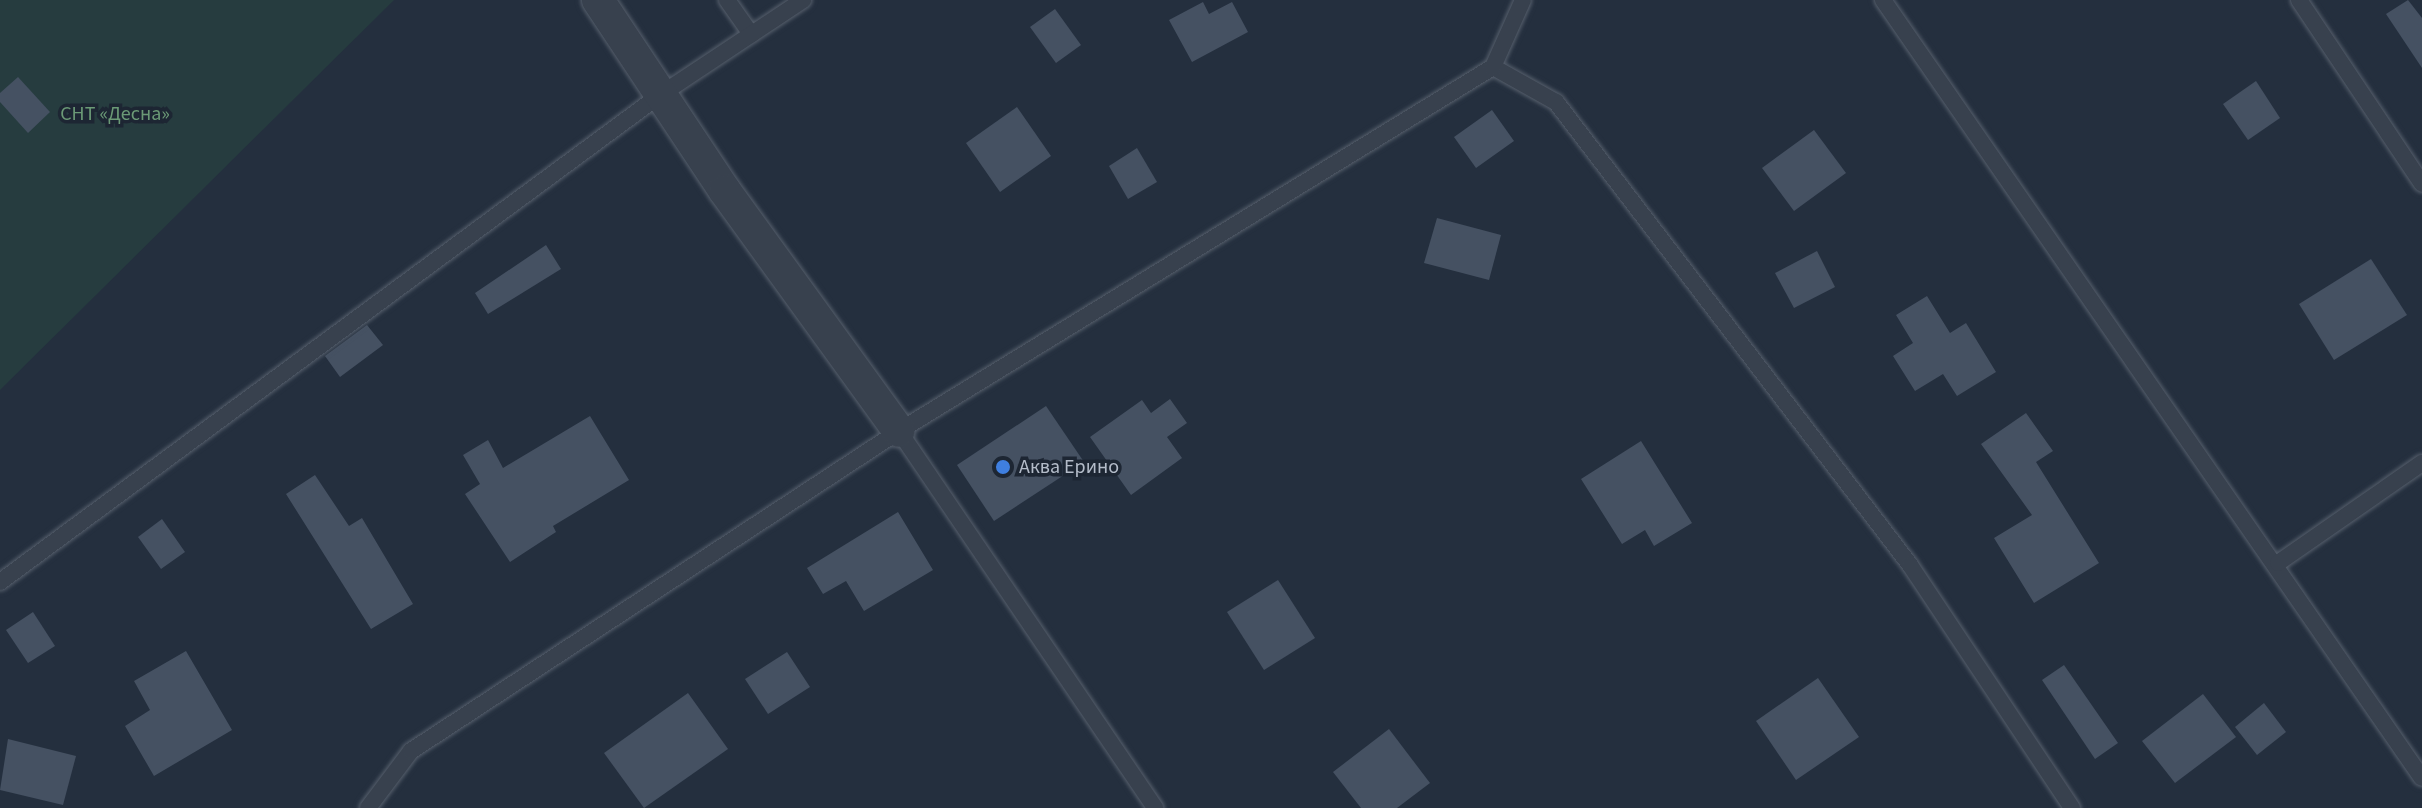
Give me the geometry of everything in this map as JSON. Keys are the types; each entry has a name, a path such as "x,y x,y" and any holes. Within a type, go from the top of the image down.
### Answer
{"street":[{"path":"598,0 660,95 899,431"}],"lane":[{"path":"727,0 751,34"},
{"path":"0,582 660,95 803,0"},
{"path":"368,808 411,751 899,431 1493,67 1523,0"},
{"path":"1883,0 2278,563 2422,778"},
{"path":"2299,0 2422,184"},
{"path":"1493,67 1556,102 1910,565 2072,808"},
{"path":"899,431 1155,808"},
{"path":"2278,563 2422,463"}],"green space":[{"name":"СНТ «Десна»","path":"0,0 394,0 0,390"}],"building":[{"path":"2408,0 2422,18 2422,68 2386,14"},
{"path":"1203,2 1209,14 1232,2 1248,32 1192,62 1169,20"},
{"path":"1055,9 1081,45 1056,63 1030,27"},
{"path":"18,77 50,112 28,133 0,102 0,93"},
{"path":"2256,81 2280,118 2248,140 2223,104"},
{"path":"1017,107 1051,156 1000,192 966,143"},
{"path":"1492,110 1514,141 1476,168 1454,137"},
{"path":"1814,130 1846,173 1794,211 1762,168"},
{"path":"1137,148 1157,182 1128,199 1109,166"},
{"path":"1437,218 1501,235 1489,280 1424,263"},
{"path":"546,245 561,269 488,314 475,293"},
{"path":"1817,251 1835,287 1794,308 1775,273"},
{"path":"2371,259 2407,315 2334,360 2299,304"},
{"path":"1927,296 1950,333 1966,323 1996,372 1957,396 1943,374 1915,391 1893,356 1913,343 1896,315"},
{"path":"367,325 383,345 340,377 325,356"},
{"path":"1170,399 1187,423 1167,437 1182,458 1131,495 1090,437 1142,400 1151,413"},
{"path":"1046,406 1084,462 994,521 957,465"},
{"path":"2026,413 2053,451 2036,462 2099,563 2034,603 1994,538 2032,515 1981,444"},
{"path":"590,416 629,480 553,526 556,532 510,562 465,494 480,484 463,455 488,440 503,468"},
{"path":"1641,441 1692,523 1654,546 1645,530 1622,544 1581,479"},
{"path":"315,475 349,526 362,518 413,604 371,629 286,494"},
{"path":"898,512 933,570 864,611 846,581 823,594 807,568"},
{"path":"162,519 185,552 161,569 138,537"},
{"path":"1278,580 1315,638 1264,670 1227,612"},
{"path":"33,612 55,646 28,663 6,630"},
{"path":"186,651 232,730 154,776 125,726 150,710 134,681"},
{"path":"787,652 810,687 768,714 745,679"},
{"path":"2064,665 2118,743 2095,759 2042,680"},
{"path":"1818,678 1859,737 1796,780 1756,721"},
{"path":"688,693 728,749 644,808 604,753"},
{"path":"2203,694 2236,737 2175,783 2142,741"},
{"path":"2264,703 2286,732 2257,755 2235,727"},
{"path":"1389,729 1430,783 1397,808 1361,808 1333,772"},
{"path":"8,739 76,756 63,805 0,790"}],"place":[{"name":"Аква Ерино","path":"1003,467"}]}
